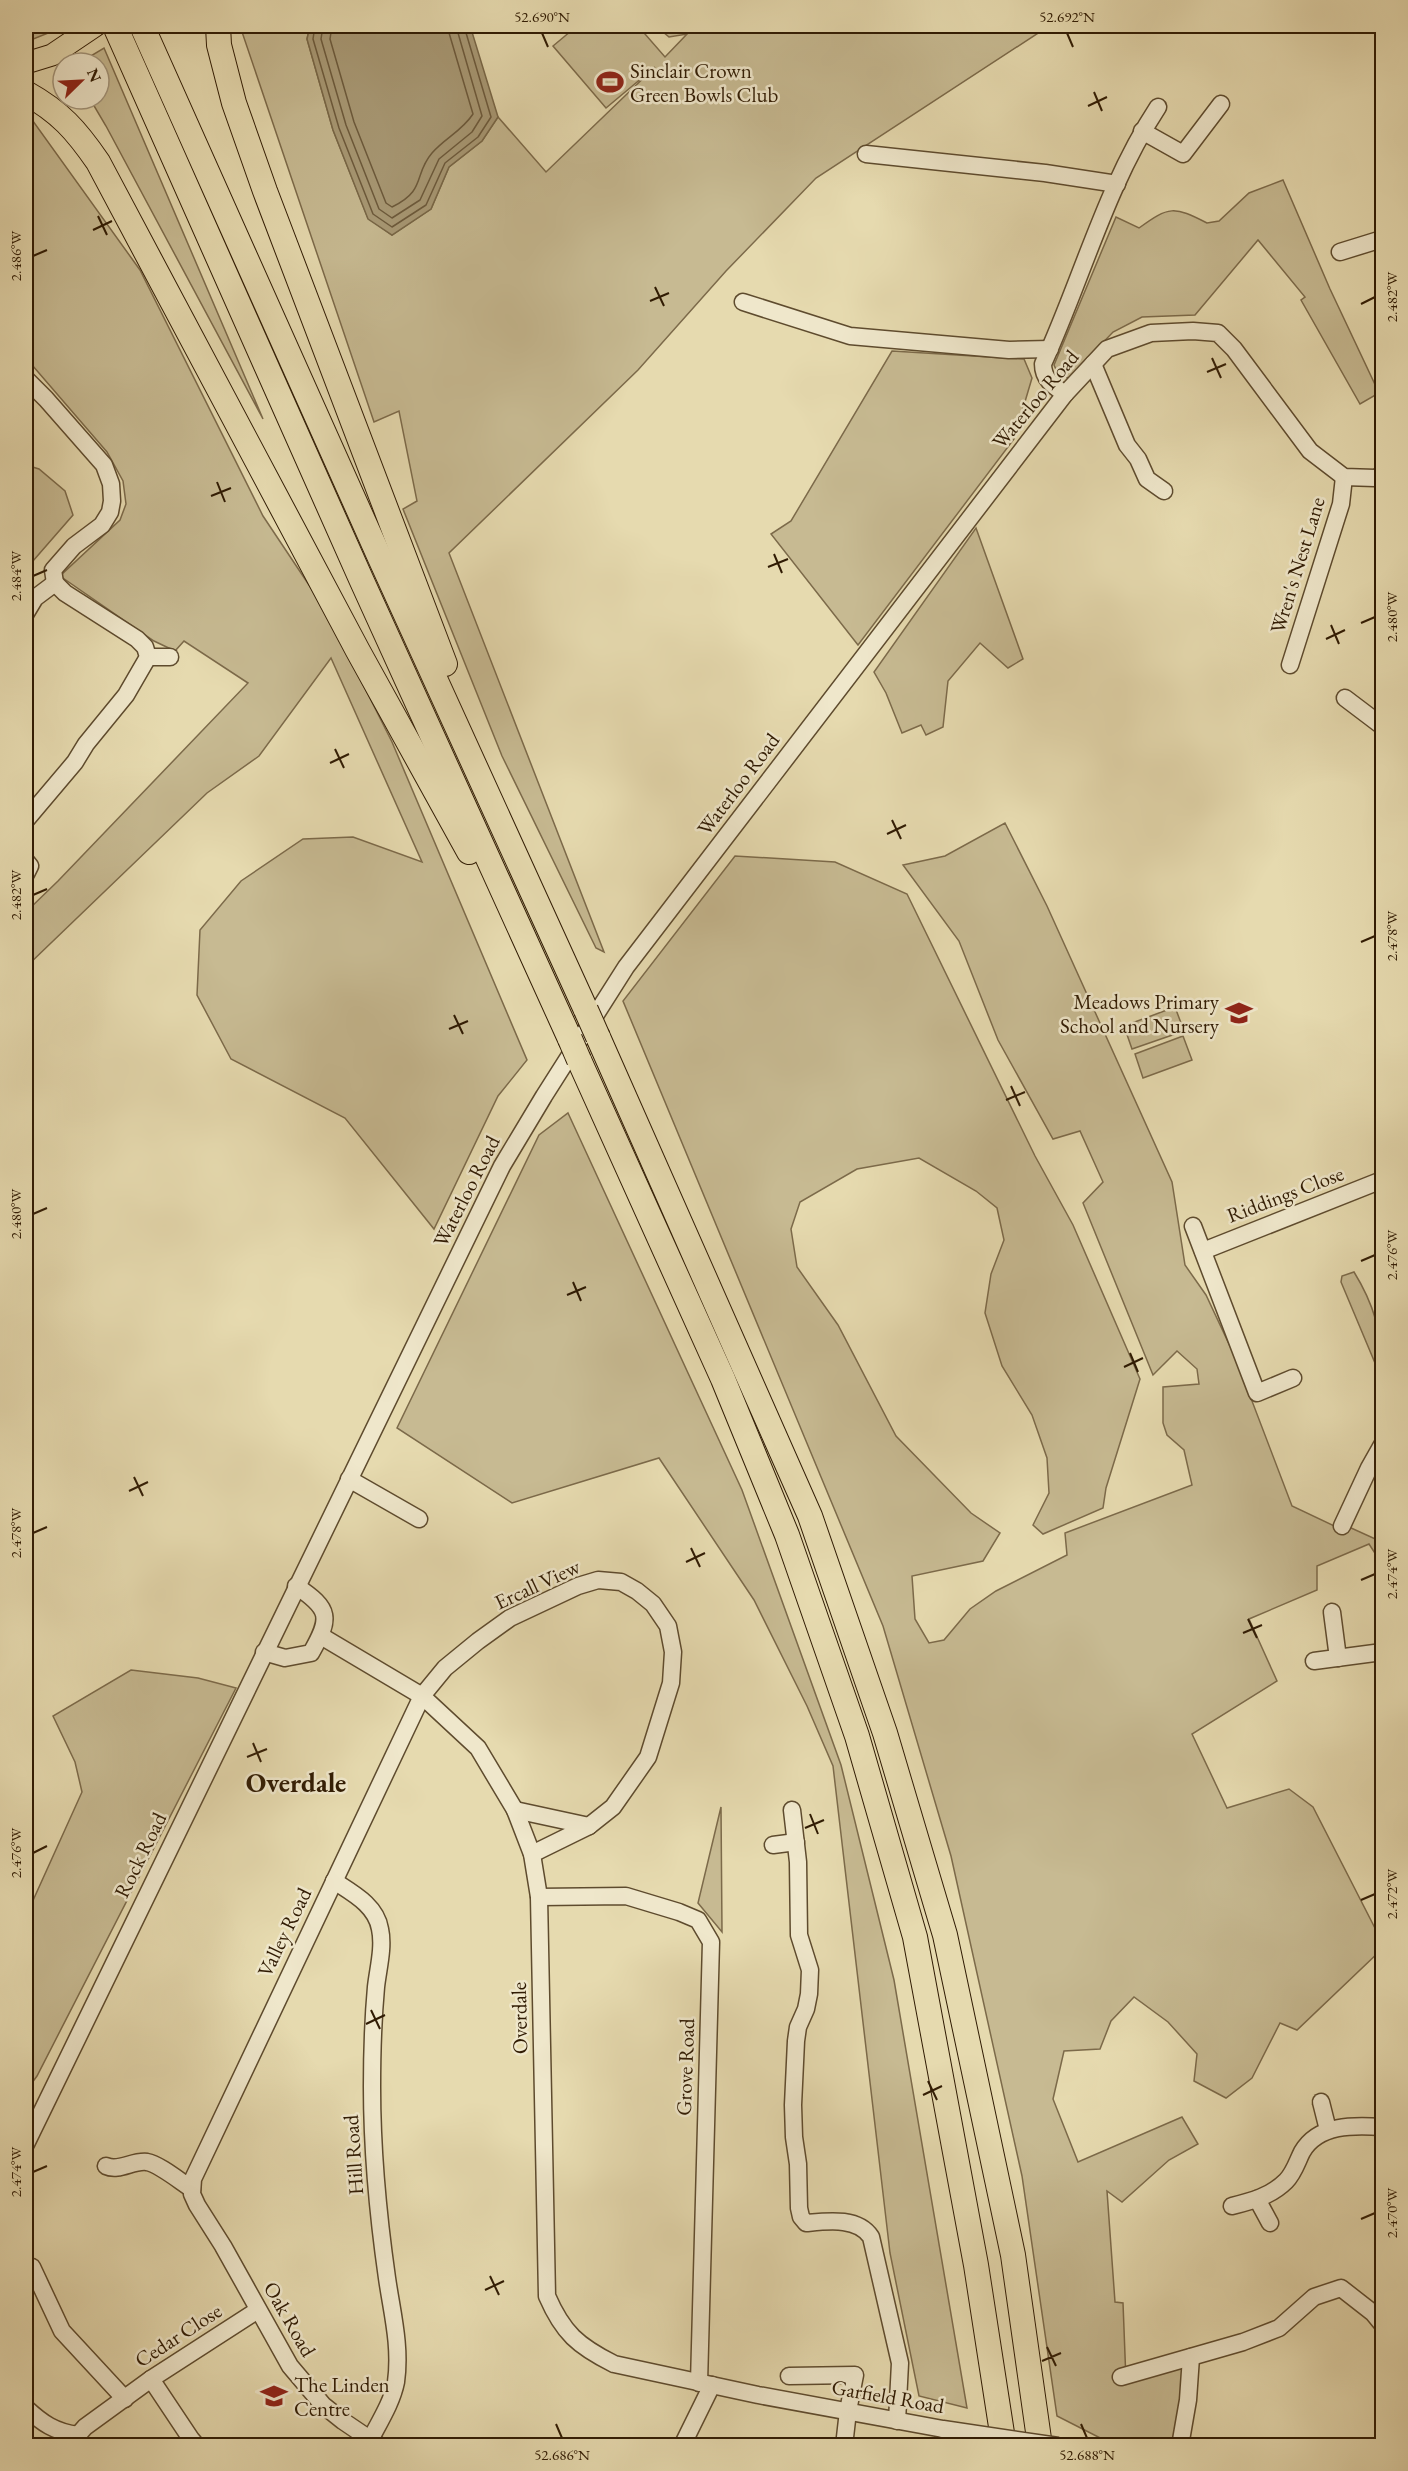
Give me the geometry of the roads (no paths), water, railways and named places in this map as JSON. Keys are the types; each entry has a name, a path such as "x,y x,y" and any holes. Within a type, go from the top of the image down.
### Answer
{"highway":[{"path":"116,26 351,558 723,1379 787,1535 857,1736 915,1937 976,2265 1004,2445"},
{"path":"142,26 586,1010 810,1516 885,1733 945,1935 1013,2255 1040,2445"},
{"path":"218,26 219,45 234,104 264,191 525,875"},
{"path":"26,93 47,105 77,131 98,162 358,651 571,1041"}],"main road":[{"path":"26,63 52,55 89,30"}],"street":[{"path":"1142,131 1183,154 1221,104"},
{"path":"1065,394 1043,373 1042,364 1117,184 1142,131 1158,107"},
{"path":"866,154 1045,173 1117,184"},
{"path":"1340,252 1383,239"},
{"path":"743,302 850,336 1009,350 1050,349"},
{"name":"Waterloo Road","path":"296,1586 502,1166 543,1096 626,967 1065,394 1107,349 1151,333 1193,331 1218,333 1234,349 1310,451 1344,477"},
{"path":"1094,364 1127,445 1138,459 1147,479 1164,491"},
{"path":"26,379 104,465 111,484 110,512 102,525 74,546 53,570 55,583 65,593 137,639 145,647 148,657 126,695 86,744 75,762 26,820"},
{"path":"1344,477 1375,478 1383,475"},
{"name":"Wren's Nest Lane","path":"1290,665 1341,504 1344,477"},
{"path":"26,613 35,598 55,583"},
{"path":"148,657 170,657"},
{"path":"1345,699 1383,726"},
{"path":"26,861 30,866 26,874"},
{"name":"Riddings Close","path":"1203,1251 1383,1180"},
{"path":"1193,1226 1257,1393 1293,1378"},
{"path":"1342,1526 1369,1468 1383,1445"},
{"path":"349,1479 419,1519"},
{"name":"Ercall View","path":"422,1696 445,1668 510,1618 578,1586 598,1580 621,1582 653,1604 668,1626 673,1652 671,1683 648,1757 613,1807 589,1826 532,1854"},
{"path":"264,1652 285,1658 311,1653 321,1635 326,1620 318,1601 296,1586"},
{"name":"Rock Road","path":"26,2144 31,2119 296,1586"},
{"path":"1332,1612 1338,1658"},
{"name":"Overdale","path":"321,1635 422,1696 478,1748 515,1810 532,1854 539,1897 547,2296 557,2319 575,2340 592,2353 614,2364 705,2384"},
{"path":"1314,1661 1383,1652"},
{"name":"Valley Road","path":"192,2189 195,2171 422,1696"},
{"path":"515,1810 589,1826"},
{"path":"792,1810 798,1862 799,1935 810,1970 809,1994 806,2009 798,2027 796,2041 794,2123 799,2208 801,2217 806,2223 856,2224 867,2230 871,2237 900,2363 897,2421"},
{"path":"773,1845 796,1842"},
{"name":"Hill Road","path":"334,1881 357,1895 367,1905 380,1927 381,1939 375,1991 372,2088 376,2181 387,2279 398,2339 393,2392 375,2443"},
{"name":"Grove Road","path":"539,1897 626,1896 698,1920 711,1942 705,2384"},
{"path":"1320,2103 1328,2130"},
{"path":"1232,2206 1273,2192 1288,2179 1311,2140 1328,2130 1349,2126 1383,2127"},
{"path":"106,2166 116,2168 139,2161 151,2163 192,2189"},
{"name":"Oak Road","path":"192,2189 197,2205 223,2246 280,2350 300,2379 323,2405 375,2443"},
{"path":"1257,2199 1270,2223"},
{"path":"32,2267 62,2331 125,2399"},
{"path":"1121,2377 1243,2342 1279,2328 1314,2296 1341,2288 1373,2313 1383,2324"},
{"name":"Cedar Close","path":"26,2408 44,2424 75,2440 151,2379 258,2310"},
{"path":"1180,2445 1188,2400 1191,2357"},
{"path":"789,2376 855,2375 844,2445"},
{"path":"151,2379 197,2445"},
{"path":"682,2445 705,2384"},
{"name":"Garfield Road","path":"705,2384 943,2429 1058,2445"}],"water":[{"path":"310,26 469,26 472,32 498,117 482,141 449,167 431,209 392,235 368,219 333,130 307,39"}],"place":[{"name":"Sinclair Crown Green Bowls Club","path":"610,82"},
{"name":"Meadows Primary School and Nursery","path":"1239,1013"},
{"name":"The Linden Centre","path":"274,2396"}],"district":[{"name":"Overdale","path":"296,1782"}]}
